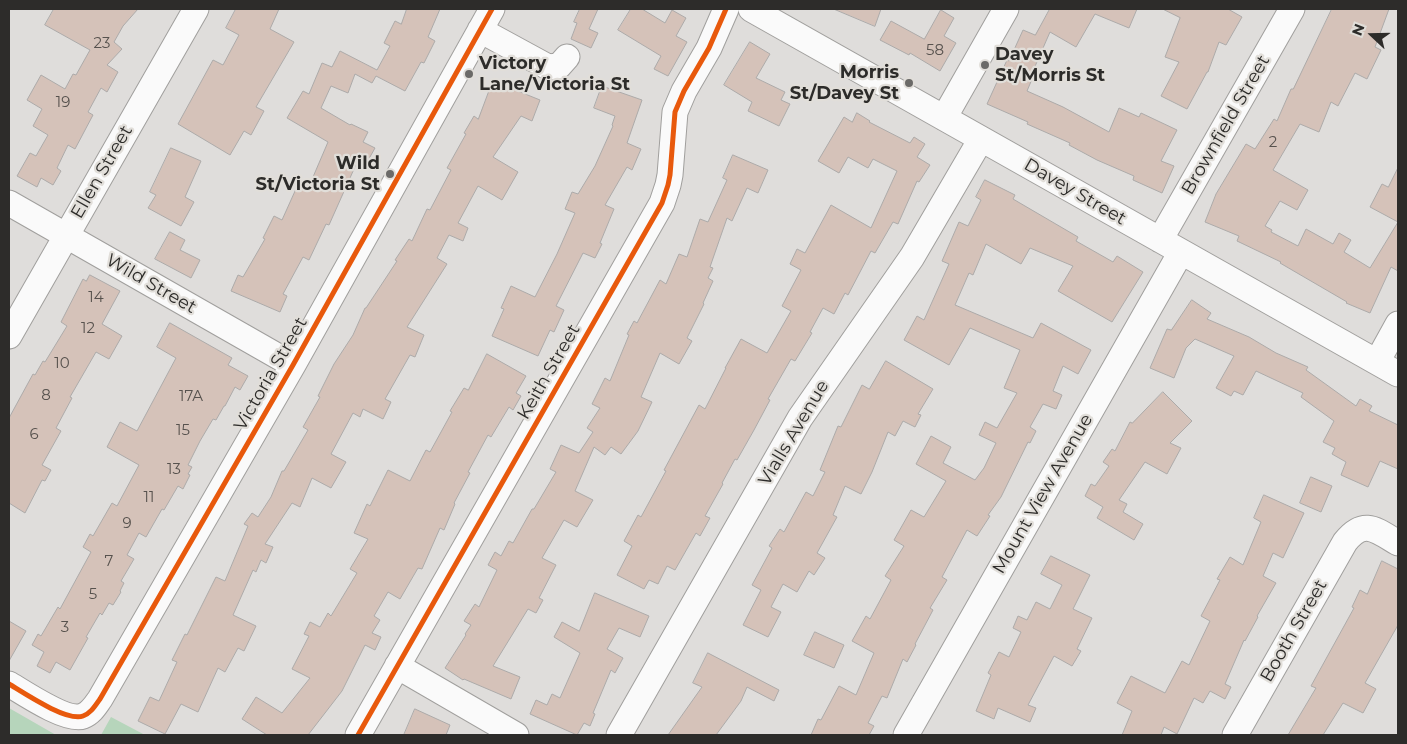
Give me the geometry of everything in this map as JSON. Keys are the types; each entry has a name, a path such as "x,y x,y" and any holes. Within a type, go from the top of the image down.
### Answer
{"street":[{"name":"Ellen Street","path":"9,336 196,9"},
{"name":"Keith Street","path":"358,735 662,203 670,175 676,112 684,91 709,48 726,9"},
{"name":"Keith Street","path":"709,48 737,9"},
{"name":"Davey Street","path":"751,9 1398,374"},
{"path":"944,118 1006,9"},
{"name":"Brownfield Street","path":"1171,246 1292,9"},
{"path":"487,15 548,67 559,66 567,57"},
{"name":"Victoria Street","path":"9,684 51,708 74,717 82,717 88,714 100,699 293,365 487,15"},
{"name":"Vialls Avenue","path":"619,735 800,418 912,257 981,139"},
{"name":"Wild Street","path":"9,203 293,365"},
{"name":"Mount View Avenue","path":"906,735 1171,246"},
{"path":"1377,362 1398,324"},
{"name":"Booth Street","path":"1235,735 1351,534 1356,530 1364,528 1375,530 1398,542"},
{"path":"397,666 516,735"}],"green space":[{"path":"9,708 56,735 9,735"},
{"path":"111,717 145,735 101,735"}],"building":[{"path":"54,9 138,9 123,26 114,42 122,49 107,65 118,72 107,92 101,88 88,112 93,115 75,149 68,145 57,168 61,171 53,185 41,178 37,187 17,176 30,153 36,156 48,135 33,126 42,109 27,100 41,75 65,89 73,74 76,75 90,50 45,25"},
{"path":"236,9 279,9 270,29 294,42 256,107 264,111 251,135 244,131 230,155 178,124 213,60 223,65 239,35 226,28"},
{"path":"407,9 440,9 428,37 435,41 424,63 421,62 405,91 376,76 372,83 355,74 348,93 331,86 321,108 350,125 368,132 363,142 375,148 366,164 358,160 329,225 326,224 309,260 303,257 283,294 287,296 280,312 231,291 238,275 243,277 265,239 263,238 274,216 282,220 300,180 310,184 328,142 287,118 303,91 309,94 322,63 332,67 340,51 377,70 390,46 384,43 395,21 401,24"},
{"path":"580,9 598,9 589,29 598,33 591,48 571,39 577,23 574,22"},
{"path":"631,9 642,9 665,23 672,10 686,18 676,36 687,42 668,76 654,69 661,56 618,30"},
{"path":"834,9 881,9 875,26"},
{"path":"1050,9 1137,9 1129,28 1095,14 1076,47 1050,32 1033,71 1035,72 1027,91 1063,107 1109,132 1119,108 1139,117 1141,113 1177,130 1161,161 1174,166 1162,193 1133,180 1134,176 1097,160 1069,145 1070,143 987,104 1023,30 1035,35"},
{"path":"1163,9 1228,9 1242,17 1226,45 1219,42 1208,72 1187,109 1161,96 1179,62 1165,57 1180,18"},
{"path":"1332,9 1389,9 1375,47 1381,50 1367,79 1355,73 1338,106 1331,102 1319,132 1300,124 1273,170 1308,190 1297,210 1280,201 1265,226 1272,230 1271,232 1298,246 1306,229 1333,244 1339,233 1351,240 1344,252 1370,268 1398,222 1398,271 1391,267 1370,313 1346,303 1281,262 1237,241 1239,236 1205,222 1216,194 1246,144 1255,149 1274,119 1277,121 1291,89 1293,89"},
{"path":"941,10 954,18 944,36 956,43 940,71 910,53 909,55 880,40 891,21 924,39"},
{"path":"750,42 770,54 756,78 785,92 781,100 790,104 779,126 748,111 752,102 724,85"},
{"path":"493,81 540,100 532,121 521,116 493,157 518,172 502,200 478,186 458,223 468,228 463,241 449,235 437,258 447,264 407,327 424,335 415,357 410,355 385,399 391,402 383,419 363,409 360,417 353,413 331,454 346,462 331,488 312,478 300,507 292,503 265,544 273,547 266,563 261,560 256,572 253,570 233,615 256,626 244,651 238,648 225,672 218,668 198,712 181,704 165,734 138,721 150,697 159,701 177,662 172,660 185,634 187,635 216,577 225,581 248,526 244,524 252,513 258,517 271,497 282,471 284,471 308,430 303,427 320,397 318,396 334,364 353,335 365,308 397,261 395,260 409,239 412,241 427,209 430,210 451,170 447,168 466,134 464,133 474,116 478,119"},
{"path":"602,86 642,100 627,143 641,149 632,170 627,167 605,205 614,209 600,243 602,244 595,258 583,253 556,306 564,310 554,332 550,330 538,356 492,336 504,309 501,308 511,286 535,297 557,254 575,213 565,209 572,192 578,194 595,166 613,126 615,116 594,108"},
{"path":"857,113 869,122 910,143 914,137 925,144 917,157 930,165 919,182 917,181 898,224 893,222 875,253 871,251 848,295 845,293 834,314 823,308 810,332 812,333 795,361 791,359 768,399 770,400 754,430 737,460 735,459 705,516 710,518 700,536 696,533 675,570 667,566 658,584 649,580 644,589 617,575 632,546 624,541 638,515 641,517 699,405 705,409 741,339 767,353 791,311 782,306 801,270 790,264 797,249 805,253 831,205 871,228 897,171 873,159 868,168 848,157 839,173 818,161 844,117 852,122"},
{"path":"171,148 201,161 185,197 194,202 181,226 148,208 156,195 150,192"},
{"path":"733,155 768,170 758,193 747,188 732,221 727,218 710,267 713,268 708,278 713,281 687,338 692,341 679,364 660,353 641,397 652,402 638,431 621,454 611,447 605,455 594,447 575,491 593,500 577,527 564,520 542,558 556,565 539,598 543,600 536,613 528,609 493,666 520,677 511,699 463,680 445,668 471,625 464,621 475,604 479,607 497,570 488,565 495,552 501,556 509,541 513,543 532,509 534,509 556,472 550,469 561,445 579,453 593,432 587,428 600,408 592,404 605,378 610,381 629,335 627,334 634,321 637,323 660,280 666,284 679,254 687,257 700,219 708,222 727,180 723,178"},
{"path":"1398,168 1398,222 1370,207 1382,184 1388,187"},
{"path":"985,180 1015,195 1013,199 1078,237 1076,241 1113,262 1117,256 1143,272 1112,322 1058,291 1073,266 1030,248 1021,264 986,244 973,275 969,273 955,305 1033,338 1041,323 1091,350 1078,374 1063,366 1053,391 1062,395 1056,409 1043,404 1030,427 1036,431 1030,443 1028,442 1001,497 988,515 990,516 977,536 967,530 942,577 947,580 930,608 933,610 916,645 907,662 903,659 887,698 882,696 868,723 874,726 869,735 811,735 818,719 821,720 839,686 856,695 874,653 852,641 866,616 870,619 891,580 885,576 904,546 894,540 911,510 924,517 946,481 916,464 931,436 951,447 943,463 975,480 984,468 996,443 979,435 985,422 997,428 1017,393 1004,388 1020,350 970,328 949,365 904,340 917,316 924,320 949,264 942,261 959,222 968,226 981,200 976,197"},
{"path":"170,232 185,240 180,250 200,260 191,278 155,259"},
{"path":"90,275 120,291 102,324 122,336 109,359 96,352 70,397 72,398 56,428 61,431 42,465 51,470 45,481 42,480 25,513 9,503 9,418 33,374 35,375 43,361 45,362 67,326 61,322 83,279 86,281"},
{"path":"1192,300 1211,313 1207,319 1249,337 1276,353 1308,367 1306,370 1356,406 1360,399 1372,406 1369,411 1398,425 1398,469 1380,461 1368,487 1341,475 1346,462 1332,454 1335,448 1323,442 1334,421 1301,397 1303,393 1256,371 1243,395 1234,391 1231,396 1216,388 1234,356 1195,339 1186,348 1174,378 1150,368 1167,329 1171,330"},
{"path":"170,323 232,358 228,365 248,376 240,390 235,387 216,420 213,419 200,441 188,465 192,467 183,489 178,486 146,537 139,533 127,555 134,559 121,581 124,583 121,592 113,605 109,603 102,615 100,613 70,670 56,662 50,673 37,666 44,652 32,645 38,634 41,636 58,607 60,609 91,552 83,547 90,534 93,536 112,503 117,506 139,465 107,447 120,422 137,431 176,358 157,347"},
{"path":"487,354 526,376 516,393 521,396 513,410 509,407 491,437 488,435 468,472 470,473 454,503 444,530 440,528 422,569 418,568 400,599 388,592 374,616 380,620 372,633 381,637 375,650 365,645 342,691 308,735 267,735 242,719 256,697 282,713 310,678 292,669 309,636 304,634 310,622 320,627 328,613 331,616 357,573 350,569 368,539 354,533 367,504 370,506 388,470 410,481 426,450 430,452 452,412 450,411 464,388 468,390"},
{"path":"886,361 933,389 918,414 921,415 915,427 903,421 895,436 888,432 861,494 845,486 833,515 837,517 817,553 825,558 814,575 809,571 797,592 783,584 771,607 781,612 768,637 743,625 761,590 752,585 772,548 769,546 780,529 784,532 806,492 813,496 825,472 820,470 838,426 841,427 862,385 869,389"},
{"path":"1163,392 1192,421 1170,443 1181,448 1167,474 1145,462 1119,500 1127,504 1123,512 1143,524 1134,540 1097,518 1103,507 1085,496 1091,484 1095,486 1109,466 1103,462 1112,449 1115,451 1130,422 1132,423"},
{"path":"1311,477 1332,486 1321,512 1300,503"},
{"path":"1264,495 1304,513 1283,558 1273,553 1263,576 1276,583 1244,640 1225,684 1231,687 1225,699 1210,691 1203,703 1194,698 1177,734 1164,727 1161,735 1122,735 1132,711 1117,703 1131,676 1165,693 1182,661 1189,665 1210,621 1201,616 1220,580 1217,579 1230,557 1243,565 1261,522 1254,518"},
{"path":"1051,556 1090,575 1073,609 1092,618 1077,649 1081,651 1072,666 1054,656 1028,705 1036,708 1030,722 998,708 994,719 976,711 991,675 988,673 999,652 1009,657 1021,632 1013,628 1018,616 1027,620 1036,602 1050,609 1062,585 1041,574"},
{"path":"1382,561 1398,569 1398,625 1365,683 1376,689 1363,713 1343,703 1323,735 1288,735 1316,688 1311,686 1354,608 1352,607 1360,590 1367,594"},
{"path":"595,593 649,616 640,637 619,628 607,649 623,658 615,673 611,670 593,713 595,714 590,726 584,723 577,735 530,714 536,700 547,705 552,694 560,698 580,653 554,637 562,622 579,631"},
{"path":"9,621 26,631 9,661"},
{"path":"815,632 844,645 834,668 804,655"},
{"path":"708,653 779,690 774,701 747,687 741,701 716,735 668,735 702,687 693,683"},
{"path":"415,709 450,725 446,735 404,735"}],"cycle path":[{"path":"9,684 46,706 76,717 86,715 100,699 293,365 492,9"},
{"path":"358,735 662,203 670,175 675,112 684,91 709,48 726,9"}],"place":[{"name":"Davey St/Morris St","path":"985,65"},
{"name":"Victory Lane/Victoria St","path":"469,74"},
{"name":"Morris St/Davey St","path":"909,83"},
{"name":"Wild St/Victoria St","path":"390,174"}]}
